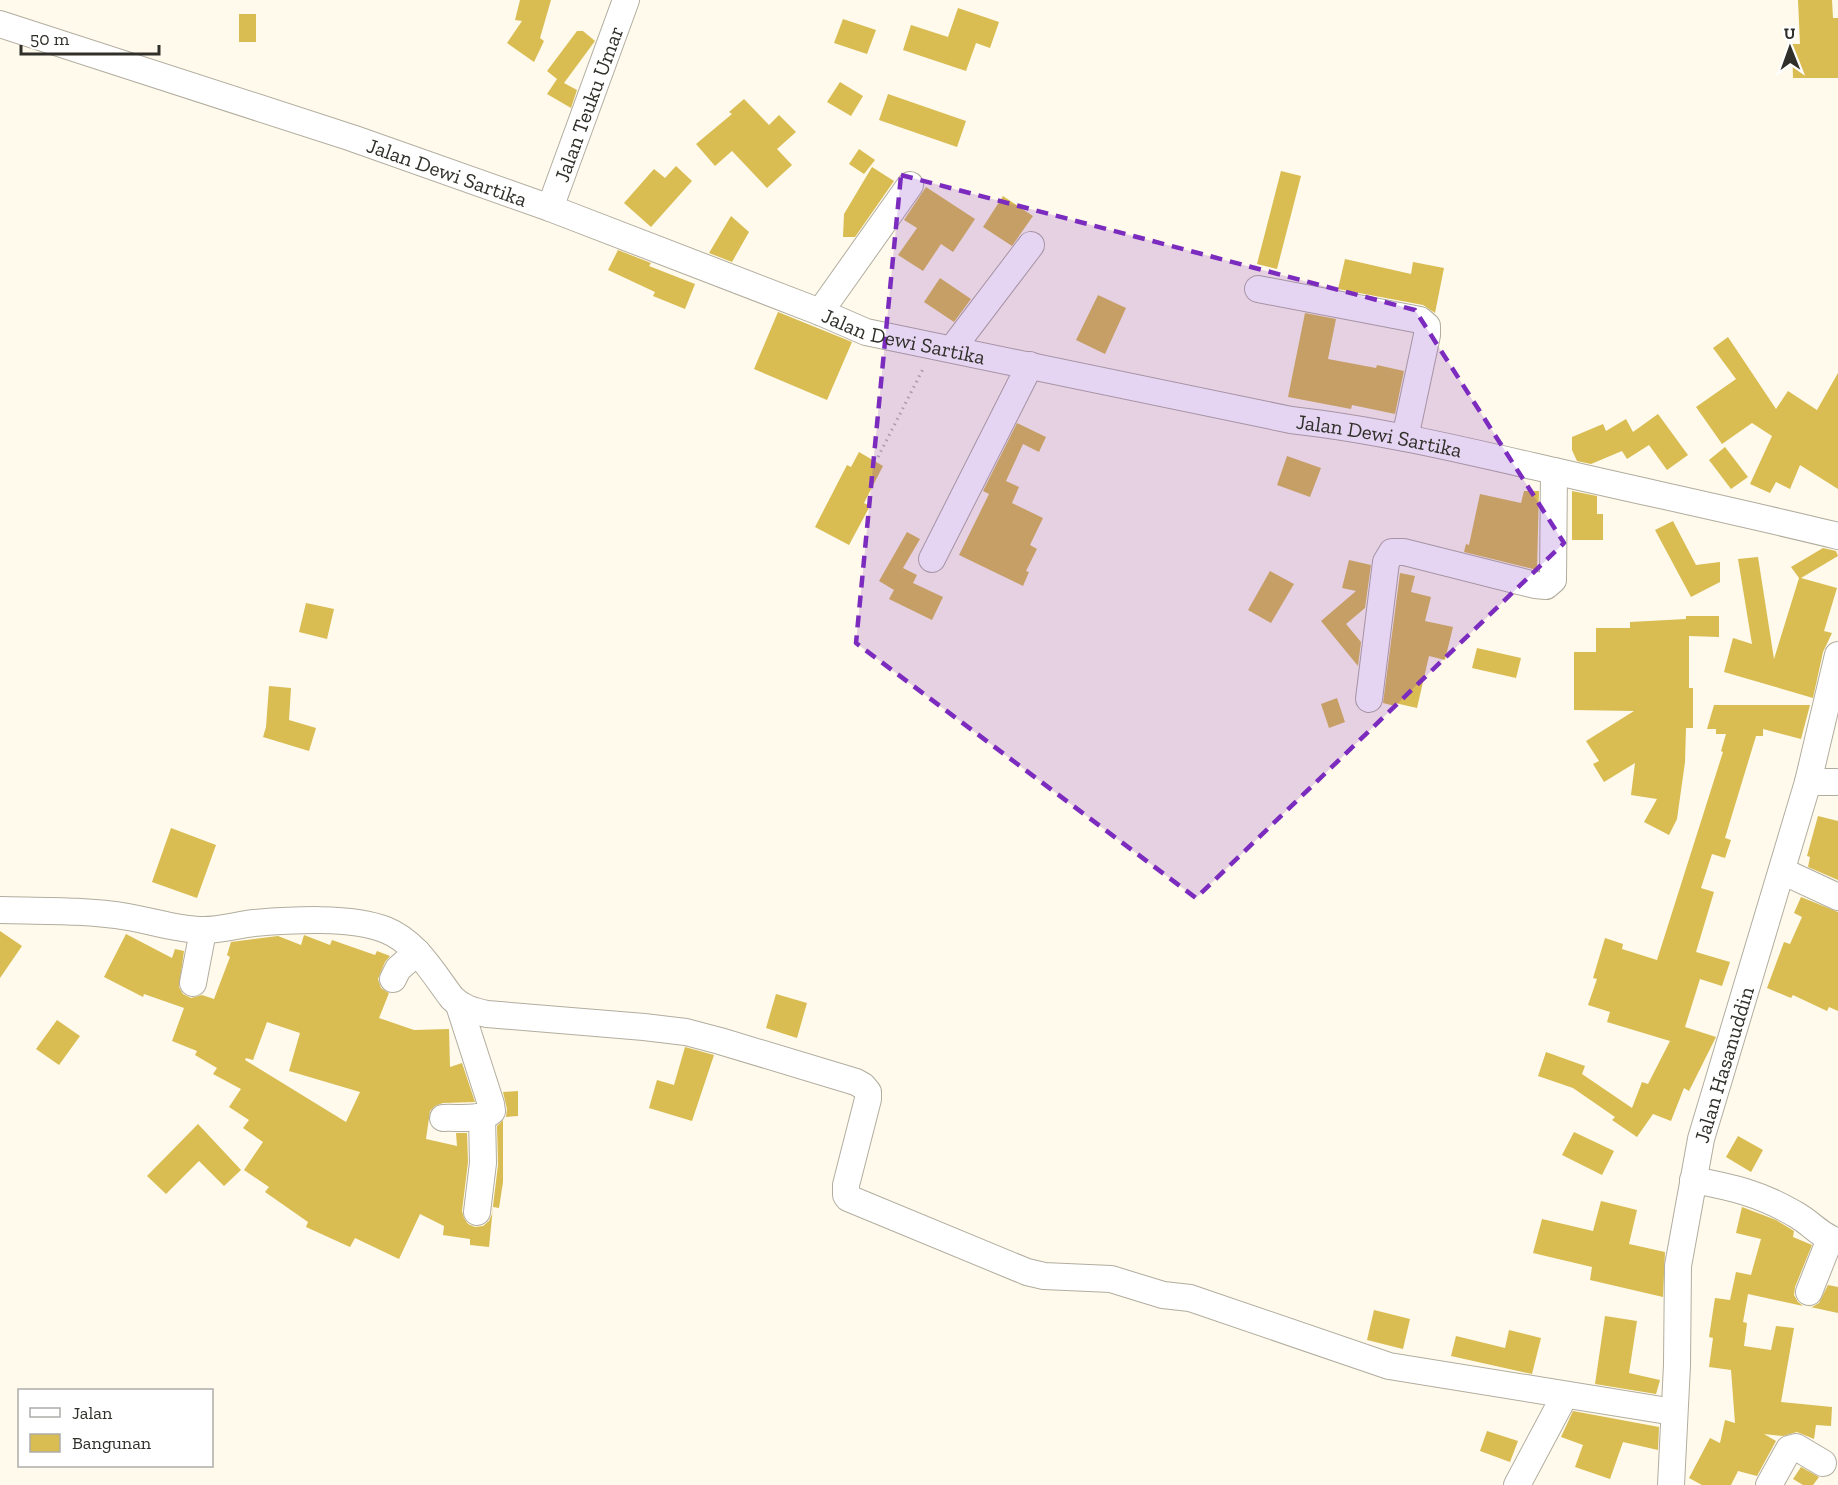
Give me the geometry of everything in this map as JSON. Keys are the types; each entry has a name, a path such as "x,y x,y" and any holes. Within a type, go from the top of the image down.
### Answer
{"street":[{"name":"Jalan Teuku Umar","path":"550,208 626,0"},
{"name":"Jalan Dewi Sartika","path":"0,24 352,138 550,208 820,312 866,332 1291,420 1339,425 1405,438 1838,536"},
{"path":"820,312 910,186"},
{"path":"943,348 1031,245"},
{"path":"1258,289 1420,320 1427,326 1405,438"},
{"path":"932,559 1030,365"},
{"path":"1369,699 1386,562 1392,552 1404,552 1546,586 1553,580 1554,471"},
{"name":"Jalan Hasanuddin","path":"1677,1482 1674,1412 1678,1266 1701,1139 1808,782 1838,655"},
{"path":"1808,782 1838,782"},
{"path":"1782,871 1838,897"},
{"path":"0,910 126,916 203,931 253,923 326,921 359,924 385,930 405,940 417,952 459,1005 491,1104 492,1111 489,1114 443,1118"},
{"path":"193,983 203,931"},
{"path":"393,979 398,969 417,952"},
{"path":"459,1005 487,1014 686,1032 856,1082 868,1092 867,1106 846,1185 846,1196 1028,1272 1044,1276 1111,1279 1163,1295 1190,1298 1389,1366 1674,1412"},
{"path":"477,1212 483,1162 482,1116"},
{"path":"1694,1180 1734,1187 1756,1194 1802,1218 1819,1234 1834,1241 1809,1292"},
{"path":"1517,1485 1565,1395"},
{"path":"1769,1485 1789,1449 1796,1447 1823,1463"}],"path":[{"path":"878,457 943,348"}],"highlighted area":[{"path":"901,175 1415,310 1564,543 1196,898 856,643"}],"building":[{"path":"520,0 551,0 540,38 544,41 534,62 507,43 522,21 515,20"},
{"path":"1798,0 1832,0 1833,18 1838,18 1838,78 1793,78 1792,44 1800,44"},
{"path":"958,8 999,22 990,48 976,43 966,71 903,50 911,25 948,37"},
{"path":"239,14 256,14 256,42 239,42"},
{"path":"843,19 876,30 867,54 834,43"},
{"path":"577,31 583,31 595,41 564,83 577,90 571,108 547,94 557,79 547,71"},
{"path":"840,82 863,96 851,116 827,102"},
{"path":"888,94 966,121 957,147 879,120"},
{"path":"744,99 769,125 779,115 796,132 777,149 792,165 767,188 732,151 715,166 696,144 732,114 729,112"},
{"path":"859,149 875,160 864,174 849,164"},
{"path":"676,166 692,181 651,227 624,203 654,169 665,178"},
{"path":"872,167 894,181 855,237 843,237 844,214"},
{"path":"1281,171 1301,176 1277,269 1257,264"},
{"path":"926,187 975,219 953,252 941,244 923,271 898,255 917,228 904,220"},
{"path":"1003,196 1033,216 1012,246 983,227"},
{"path":"731,216 749,232 732,262 709,253"},
{"path":"618,250 651,263 649,266 695,284 685,309 653,296 655,292 608,270"},
{"path":"1345,259 1411,274 1413,262 1444,268 1435,313 1423,305 1338,289"},
{"path":"940,278 971,299 954,322 924,302"},
{"path":"1098,295 1126,308 1105,354 1076,340"},
{"path":"778,312 852,342 827,400 754,369"},
{"path":"1305,313 1336,319 1328,359 1404,371 1395,414 1352,405 1351,409 1288,397"},
{"path":"1728,337 1776,409 1788,391 1817,410 1838,373 1838,489 1800,465 1790,489 1776,482 1770,493 1750,484 1772,436 1752,423 1722,444 1696,407 1736,379 1713,348"},
{"path":"1658,414 1688,455 1667,470 1649,445 1627,459 1622,451 1591,464 1577,461 1572,450 1572,437 1603,424 1606,431 1626,419 1633,432"},
{"path":"1017,423 1046,437 1039,452 1023,444 1006,481 1019,487 1012,503 1043,518 1030,545 1037,549 1026,571 1029,572 1023,586 959,555 989,494 983,491"},
{"path":"1725,447 1748,477 1731,489 1709,460"},
{"path":"859,452 883,466 864,503 870,506 849,545 815,527 847,465 851,467"},
{"path":"1287,456 1321,468 1310,497 1277,485"},
{"path":"1524,491 1539,491 1537,570 1464,552 1466,544 1469,545 1480,494 1521,503"},
{"path":"1572,491 1597,496 1597,514 1603,514 1603,540 1572,540"},
{"path":"1673,521 1696,565 1720,562 1720,582 1691,597 1655,530"},
{"path":"907,532 920,539 903,568 917,575 913,583 943,597 932,620 889,599 894,590 879,581"},
{"path":"1823,548 1836,551 1838,556 1801,578 1837,588 1824,631 1832,633 1823,652 1813,698 1724,672 1733,638 1752,644 1738,559 1758,557 1774,659 1799,578 1791,567"},
{"path":"1349,560 1371,565 1365,608 1346,624 1361,642 1358,666 1321,621 1356,591 1342,588"},
{"path":"1270,571 1294,584 1271,623 1248,610"},
{"path":"1400,573 1415,576 1411,592 1431,597 1425,621 1453,627 1445,660 1429,656 1417,708 1383,703"},
{"path":"306,603 334,609 327,639 299,632"},
{"path":"1686,616 1719,616 1719,637 1689,636 1689,688 1693,688 1693,728 1686,728 1685,762 1677,819 1669,835 1644,822 1657,799 1631,795 1635,763 1604,782 1593,764 1599,761 1586,741 1634,711 1574,710 1574,652 1596,652 1596,628 1630,628 1630,622 1686,619"},
{"path":"1477,648 1521,658 1516,678 1472,668"},
{"path":"269,686 291,688 289,720 316,728 309,751 263,737 266,727"},
{"path":"1337,698 1345,722 1329,728 1321,704"},
{"path":"1714,705 1810,705 1801,739 1763,729 1763,736 1756,736 1725,838 1731,840 1725,858 1712,854 1701,888 1714,892 1696,952 1730,962 1722,986 1700,979 1685,1027 1716,1037 1689,1091 1684,1088 1671,1121 1653,1114 1637,1137 1612,1120 1615,1117 1573,1088 1538,1076 1546,1052 1585,1066 1582,1074 1632,1108 1642,1082 1648,1084 1670,1041 1607,1022 1610,1012 1588,1005 1597,979 1593,978 1605,938 1623,944 1622,949 1657,960 1723,752 1721,751 1726,734 1716,734 1716,729 1707,729"},
{"path":"1818,816 1838,821 1838,880 1808,867 1810,857 1807,856"},
{"path":"171,828 216,845 197,898 152,882"},
{"path":"1801,897 1838,912 1838,1011 1829,1007 1827,1011 1793,995 1791,998 1767,988 1784,942 1790,944 1802,917 1794,913"},
{"path":"0,931 22,946 0,978"},
{"path":"126,934 172,958 175,949 184,951 179,987 183,994 191,998 202,995 214,999 230,957 227,955 231,942 278,936 301,945 304,935 330,945 332,940 375,955 377,951 390,956 378,979 381,988 389,993 379,1018 414,1030 449,1029 450,1067 462,1063 475,1102 443,1103 435,1106 430,1111 426,1139 457,1146 456,1133 467,1133 468,1162 462,1211 468,1224 475,1227 483,1226 492,1214 498,1165 497,1126 503,1120 503,1182 499,1208 493,1207 489,1247 470,1245 470,1239 443,1235 444,1226 420,1214 399,1259 355,1238 350,1247 306,1227 308,1222 265,1192 269,1187 244,1170 263,1142 243,1128 249,1120 229,1107 241,1089 213,1074 217,1068 195,1055 197,1051 172,1041 184,1008 144,994 143,997 104,977","holes":["267,1022 300,1033 289,1071 360,1092 346,1122 245,1060 246,1058 253,1060"]},
{"path":"776,994 807,1003 797,1038 766,1028"},
{"path":"57,1020 80,1036 59,1065 36,1049"},
{"path":"685,1047 714,1055 692,1121 649,1108 657,1080 674,1085"},
{"path":"518,1091 518,1116 506,1117 507,1109 503,1092"},
{"path":"198,1124 241,1170 224,1186 199,1161 166,1194 147,1176"},
{"path":"1574,1132 1614,1151 1602,1175 1562,1155"},
{"path":"1738,1136 1763,1150 1751,1172 1726,1157"},
{"path":"1601,1201 1637,1210 1629,1244 1665,1252 1663,1297 1590,1280 1592,1267 1533,1253 1542,1219 1593,1231"},
{"path":"1742,1207 1776,1220 1794,1231 1793,1237 1812,1245 1795,1287 1794,1295 1803,1306 1748,1294 1743,1322 1747,1323 1744,1346 1771,1350 1776,1326 1794,1328 1781,1402 1832,1407 1831,1426 1816,1425 1814,1439 1797,1432 1783,1436 1764,1434 1776,1441 1757,1476 1738,1471 1731,1485 1702,1485 1689,1478 1710,1438 1720,1443 1725,1420 1735,1423 1731,1370 1709,1367 1713,1338 1709,1337 1715,1298 1730,1300 1736,1272 1751,1275 1761,1239 1736,1233"},
{"path":"1828,1285 1838,1287 1838,1313 1806,1306 1812,1307 1819,1303"},
{"path":"1374,1310 1410,1319 1403,1349 1367,1340"},
{"path":"1605,1316 1637,1321 1629,1373 1660,1380 1656,1394 1595,1384"},
{"path":"1509,1330 1541,1338 1532,1374 1451,1356 1456,1336 1505,1348"},
{"path":"1573,1411 1659,1427 1658,1450 1623,1442 1610,1479 1575,1467 1583,1445 1561,1437"},
{"path":"1487,1431 1518,1441 1510,1462 1480,1451"},
{"path":"1801,1467 1819,1477 1813,1485 1803,1485 1793,1479"}]}
